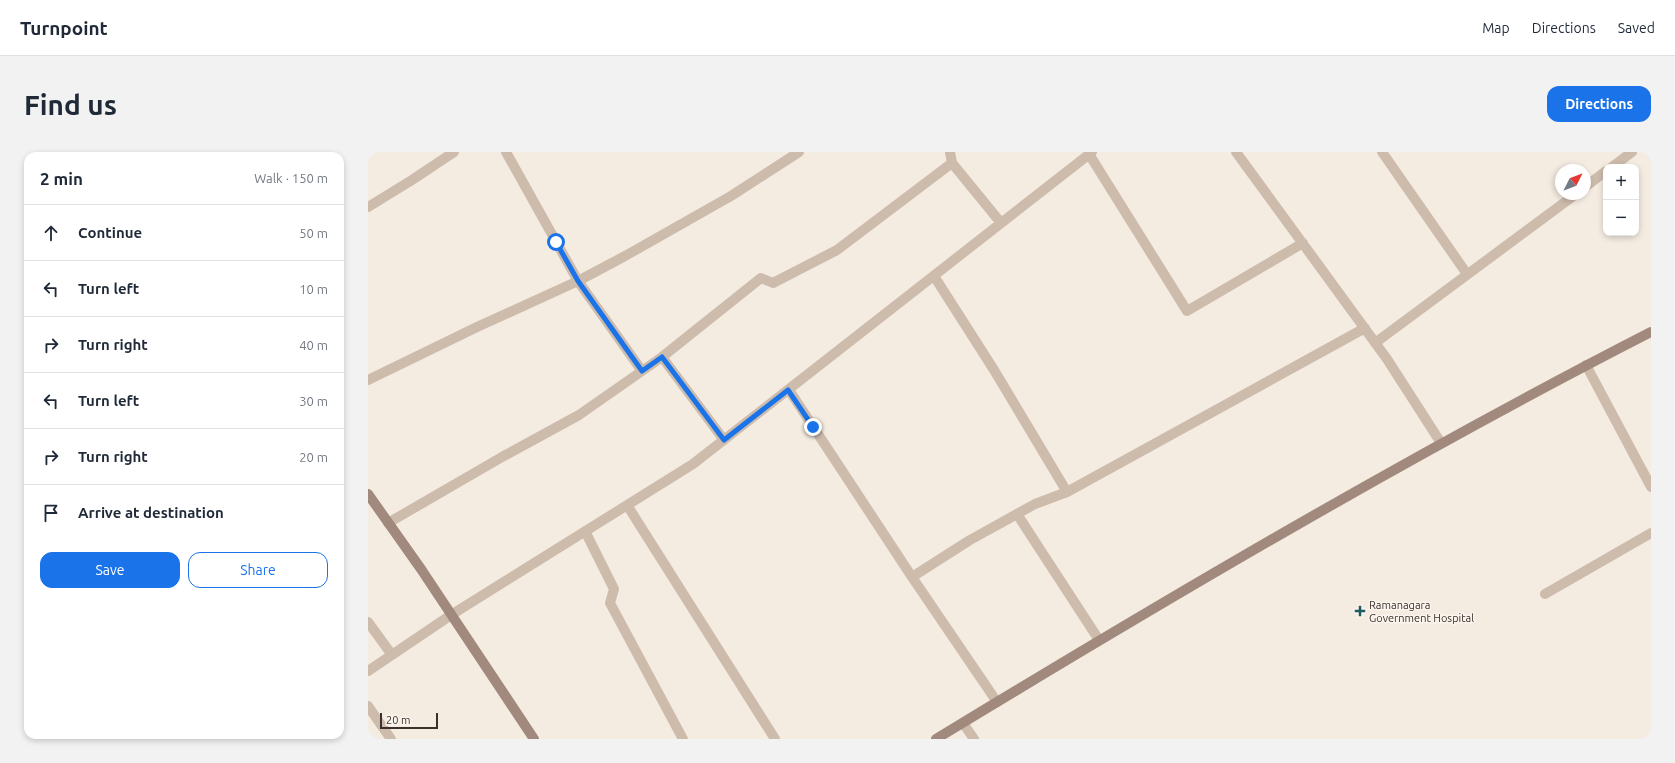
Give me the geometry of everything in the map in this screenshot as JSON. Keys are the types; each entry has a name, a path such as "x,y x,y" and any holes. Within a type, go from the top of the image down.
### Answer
{"main road":[{"path":"936,739 1099,640 1441,443 1651,332"},
{"path":"368,494 421,569 534,739"}],"street":[{"path":"368,207 454,152"},
{"path":"506,152 578,281 642,371"},
{"path":"368,380 477,327 578,281 730,196 799,152"},
{"path":"950,152 952,163 1001,223"},
{"path":"1236,152 1365,328 1441,443"},
{"path":"1382,152 1468,274"},
{"path":"1616,164 1632,152"},
{"path":"368,672 451,615 693,464 1090,153 1187,311 1303,243"},
{"path":"388,523 502,457 579,415 662,357 761,278 773,283 836,250 952,163"},
{"path":"1591,182 1603,173"},
{"path":"1375,343 1568,200"},
{"path":"934,276 994,370 1067,492"},
{"path":"912,576 970,540 1035,504 1067,492 1365,328"},
{"path":"662,357 724,440"},
{"path":"1586,365 1651,487"},
{"path":"788,390 997,702"},
{"path":"627,505 775,739"},
{"path":"1017,514 1099,640"},
{"path":"585,531 614,589 610,603 683,739"},
{"path":"1545,594 1651,532"},
{"path":"368,622 392,655"},
{"path":"368,706 391,739"},
{"path":"963,722 974,739"}],"place":[{"name":"Ramanagara Government Hospital","path":"1360,611"}],"route":[{"path":"556,242 578,281 642,371 662,357 724,440 788,390 813,427"}]}
